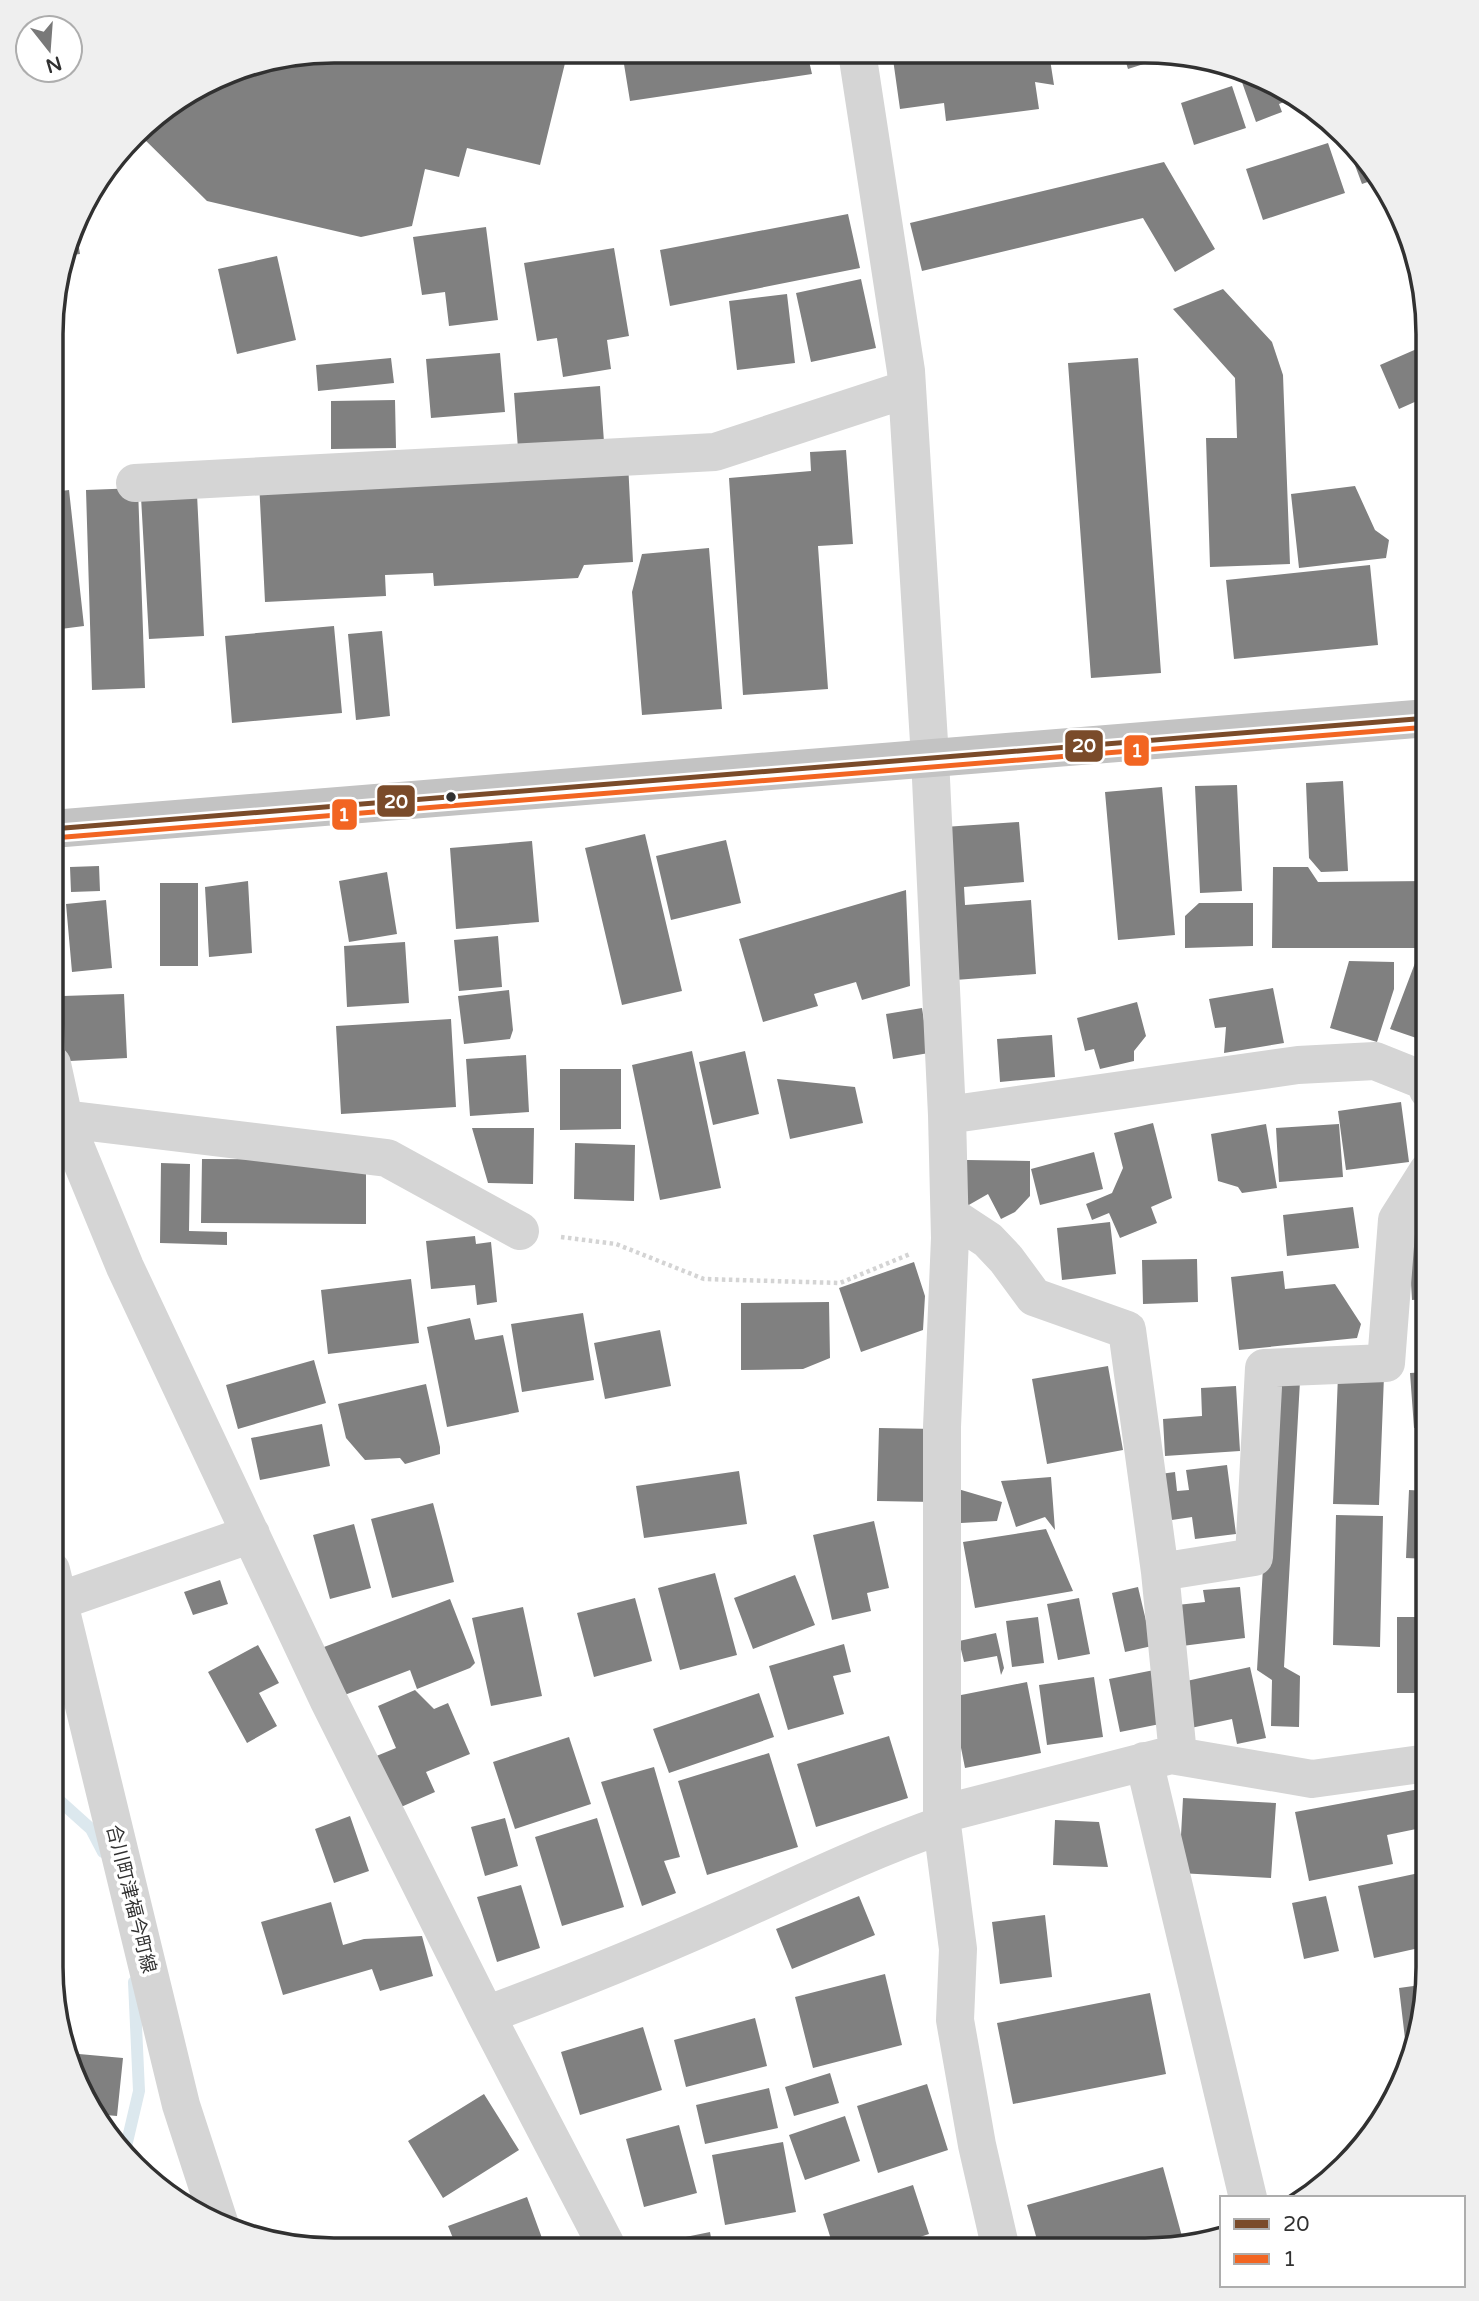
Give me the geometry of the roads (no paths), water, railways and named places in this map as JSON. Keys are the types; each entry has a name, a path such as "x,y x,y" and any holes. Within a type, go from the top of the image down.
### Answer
{"highway":[{"path":"63,828 1416,719"}],"street":[{"path":"859,63 907,389 930,758 947,1115 950,1226 942,1427 942,1819 958,1949 955,2020 977,2146 998,2238"},
{"path":"135,483 715,452 907,389"},
{"path":"947,1115 1298,1065 1375,1061 1416,1077"},
{"path":"63,1114 125,1266 328,1699 486,2015 602,2238"},
{"path":"64,1119 387,1158 520,1231"},
{"path":"1160,1572 1254,1557 1264,1368 1386,1363 1397,1220 1416,1190"},
{"path":"950,1226 988,1240 1034,1297 1127,1330 1160,1572 1161,1758 1248,2196"},
{"path":"63,1584 251,1534"},
{"name":"合川町津福今町線","path":"63,1619 181,2105 215,2211"},
{"path":"486,2015 716,1922 942,1819 1161,1758 1312,1779 1416,1765"}],"waterway":[{"path":"63,1804 91,1829 103,1852"},
{"path":"127,2142 139,2091 134,1982"}]}
